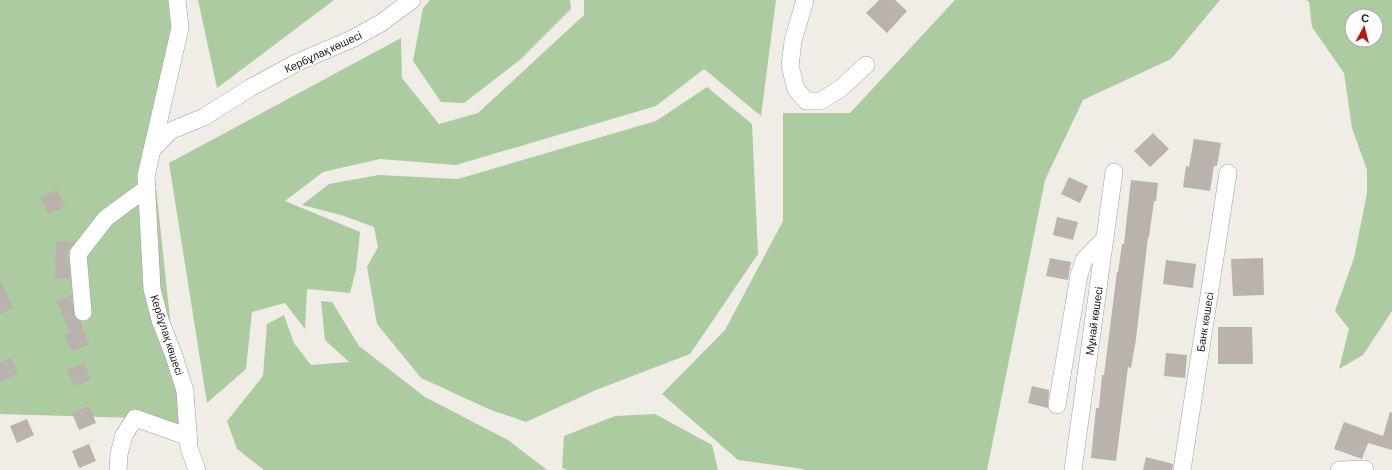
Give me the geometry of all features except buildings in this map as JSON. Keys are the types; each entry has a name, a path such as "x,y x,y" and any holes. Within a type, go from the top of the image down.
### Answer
{"street":[{"name":"Кербұлақ көшесі","path":"177,0 180,28 146,176 152,289 160,320 174,356 185,391 189,448 197,470"},
{"name":"Кербұлақ көшесі","path":"152,150 170,131 204,117 250,88 296,63 352,39 382,23 412,0"},
{"path":"805,0 792,42 790,66 796,89 806,101 821,101 841,88 866,65"},
{"name":"Мұнай көшесі","path":"1073,470 1114,172"},
{"name":"Банк көшесі","path":"1182,470 1228,173"},
{"path":"83,312 78,254 106,218 147,188"},
{"path":"1057,405 1079,275 1084,260 1105,238"},
{"path":"118,470 119,454 124,435 135,418 183,435 188,433"},
{"path":"1339,470 1365,469"}],"green space":[{"path":"0,0 176,0 152,150 174,356 188,426 135,418 0,414"},
{"path":"198,0 334,0 217,88"},
{"path":"430,0 570,0 571,9 521,59 464,103 441,102 413,61 423,8"},
{"path":"584,0 776,0 761,116 704,69 656,106 456,165 380,159 323,172 285,201 360,232 356,270 350,293 307,289 305,329 285,303 252,312 246,369 207,403 169,163 401,38 402,78 439,124 478,113 584,15"},
{"path":"955,0 1220,0 1171,59 1083,100 1045,180 987,470 804,470 738,460 662,394 725,330 783,221 783,113 850,113"},
{"path":"1306,0 1392,0 1392,311 1363,355 1339,369 1349,329 1335,311 1354,258 1367,193 1367,170 1352,128 1344,73 1312,27 1309,2"},
{"path":"707,87 752,124 758,254 690,354 596,390 526,422 491,410 421,378 377,324 367,267 378,247 374,227 341,215 302,205 329,184 379,175 458,179 656,121"},
{"path":"321,301 332,302 359,346 425,397 508,440 547,470 264,470 237,449 227,421 263,376 267,324 284,315 294,343 311,365 349,362 325,340"},
{"path":"655,414 712,445 718,470 568,470 562,468 564,436 615,416"}]}
